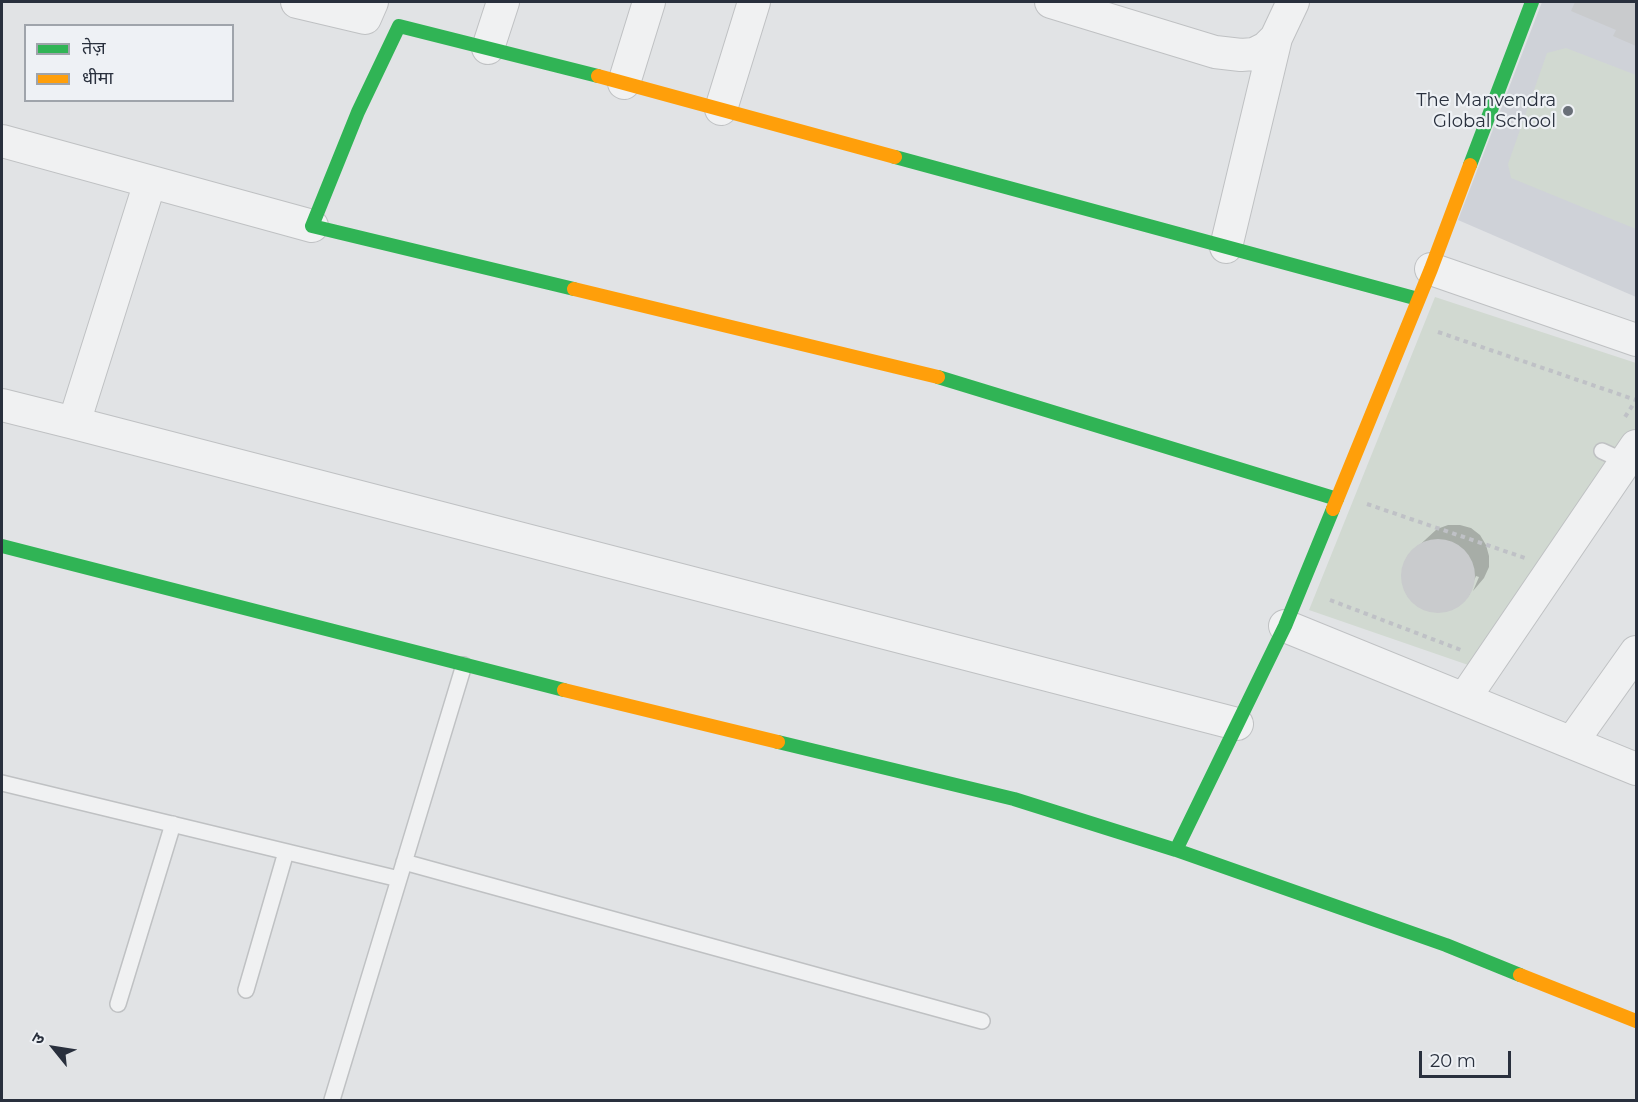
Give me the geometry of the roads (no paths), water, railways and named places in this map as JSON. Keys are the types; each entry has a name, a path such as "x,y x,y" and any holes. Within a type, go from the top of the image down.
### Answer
{"street":[{"path":"297,2 368,10 399,26 624,83 1418,299"},
{"path":"488,48 503,2"},
{"path":"624,83 649,2"},
{"path":"721,109 754,2"},
{"path":"1051,2 1229,55 1254,54 1266,48 1276,38"},
{"path":"1226,247 1276,38 1293,2"},
{"path":"1176,850 1285,626 1431,269 1532,2"},
{"path":"312,226 358,112 399,26"},
{"path":"2,141 312,226 956,381 1337,498"},
{"path":"74,423 150,182"},
{"path":"1431,269 1636,340"},
{"path":"2,405 1237,724"},
{"path":"1464,699 1622,453"},
{"path":"2,546 464,665 1014,799 1176,850 1446,945 1636,1021"},
{"path":"1285,626 1636,769"},
{"path":"1572,742 1636,652"}],"lane":[{"path":"1402,339 1421,349"},
{"path":"332,1101 464,665"},
{"path":"2,783 399,879"},
{"path":"118,1004 173,824"},
{"path":"246,990 286,852"},
{"path":"404,862 982,1021"}],"place":[{"name":"The Manvendra Global School","path":"1568,111"}]}
